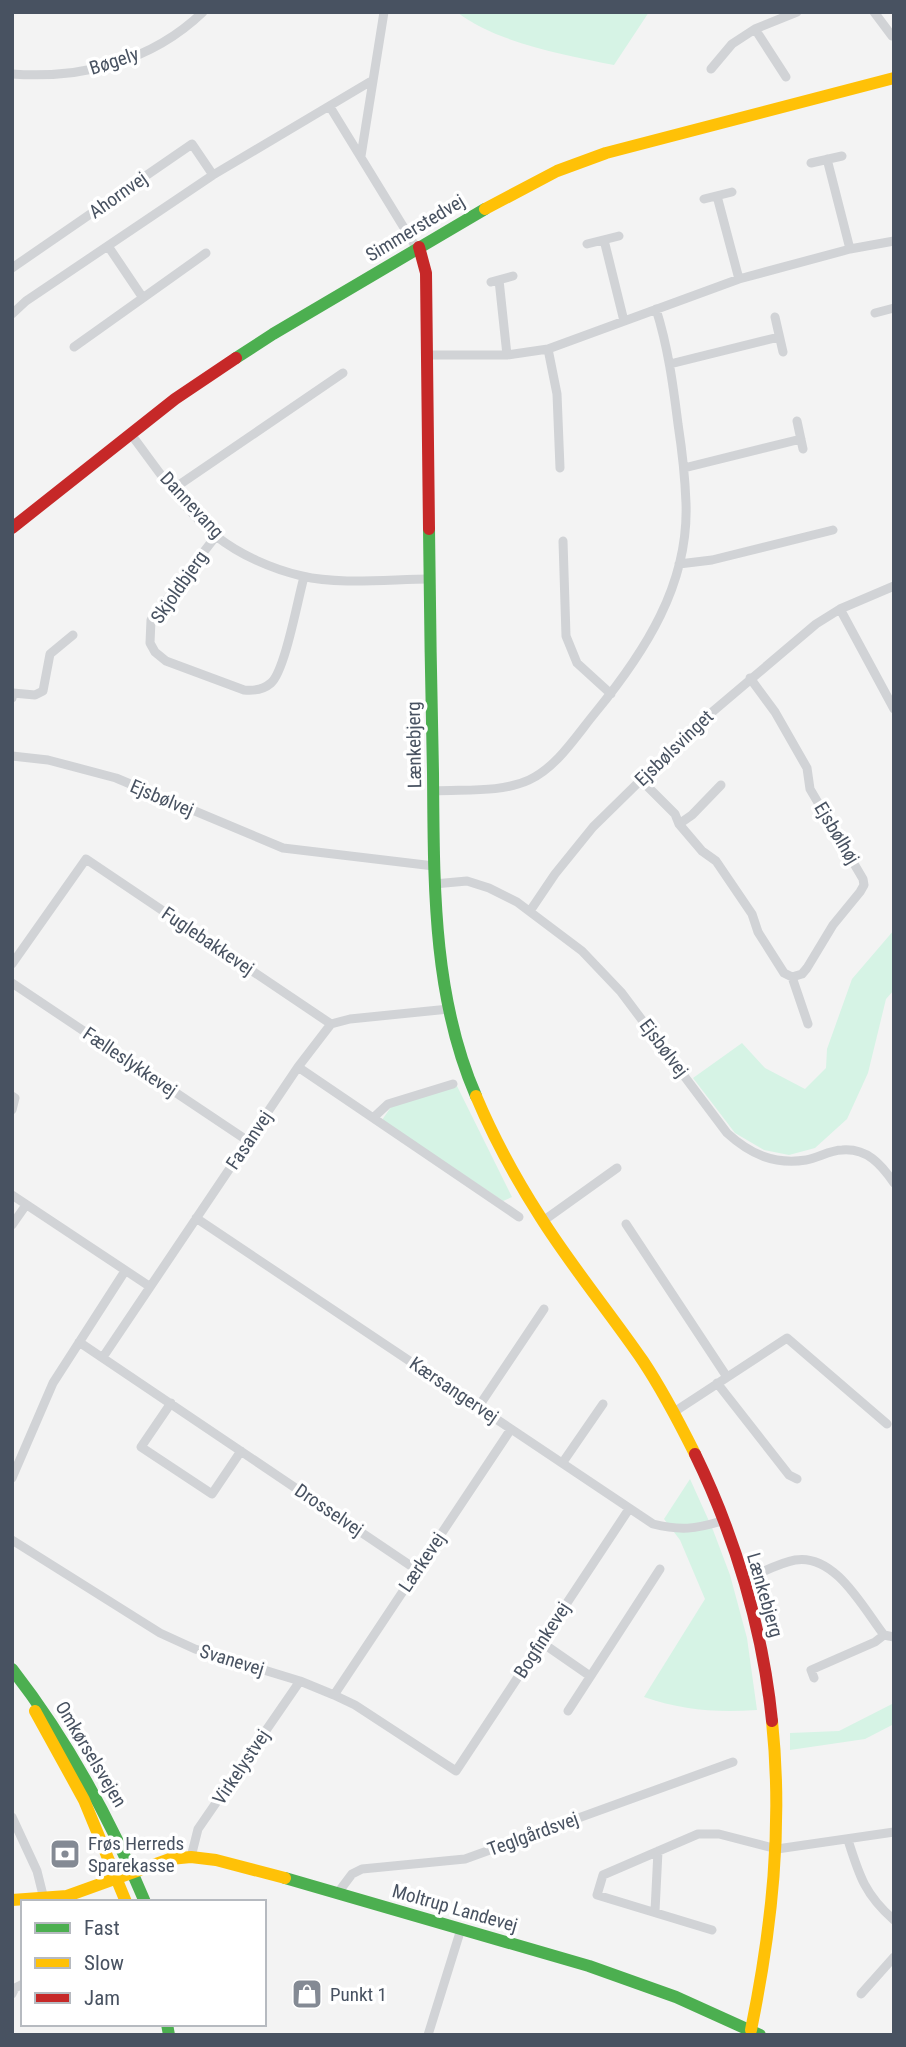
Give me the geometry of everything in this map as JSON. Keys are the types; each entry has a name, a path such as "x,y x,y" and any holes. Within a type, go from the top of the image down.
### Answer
{"street":[{"name":"Bøgely","path":"12,74 48,76 99,69 147,51 168,39 203,12"},
{"path":"361,156 384,12"},
{"path":"711,69 732,44 755,29 797,12"},
{"path":"874,12 892,36"},
{"path":"755,29 786,77"},
{"name":"Simmerstedvej","path":"12,528 175,399 273,334 511,194 557,171 606,153 894,78"},
{"name":"Ahornvej","path":"12,314 26,301 213,175 373,80"},
{"path":"330,107 418,248"},
{"name":"Ahornvej","path":"12,268 192,144 213,175"},
{"path":"811,163 842,156"},
{"path":"827,159 850,249"},
{"path":"704,199 732,192"},
{"path":"717,196 739,279"},
{"path":"587,244 619,236"},
{"path":"604,240 624,321"},
{"path":"427,355 507,355 548,349 739,279 850,249 894,241"},
{"name":"Ahornvej","path":"108,246 143,298"},
{"name":"Lænkebjerg","path":"418,248 426,273 434,884 440,952 449,1009 469,1080 510,1166 543,1221 639,1355 674,1412 702,1468 743,1580 763,1657 772,1720 778,1807 777,1849 754,2033"},
{"path":"74,347 206,253"},
{"path":"507,355 495,281 513,276"},
{"path":"875,313 894,308"},
{"path":"434,791 504,787 527,781 554,762 611,694 656,626 669,597 679,564 686,519 684,468 670,364 656,309"},
{"path":"775,317 783,352"},
{"path":"670,364 779,337"},
{"path":"548,349 557,394 560,468"},
{"path":"173,489 343,373"},
{"path":"684,468 802,444 797,421"},
{"name":"Dannevang","path":"130,433 173,489 216,536 250,557 304,577 430,579"},
{"path":"679,564 712,560 833,530"},
{"name":"Skjoldbjerg","path":"216,536 151,620 150,643 155,652 166,661 244,690 265,687 279,671 304,577"},
{"path":"563,541 566,636 577,663 611,694"},
{"name":"Ejsbølsvinget","path":"530,911 555,874 593,827 698,724 816,624 840,609 894,586"},
{"path":"840,609 894,709"},
{"path":"12,698 13,693 35,695 43,691 50,654 73,635"},
{"name":"Ejsbølhøj","path":"750,678 775,712 807,768 810,789 864,885 833,925 807,968 802,974 792,978"},
{"name":"Ejsbølvej","path":"12,756 48,760 116,778 283,848 434,866"},
{"path":"640,779 675,814 679,824 702,851 716,861 752,914 758,932 784,973 792,978 808,1024"},
{"path":"679,824 692,815 721,785"},
{"name":"Fuglebakkevej","path":"12,964 86,859 331,1024"},
{"name":"Ejsbølvej","path":"434,884 467,881 489,888 530,911 582,951 621,992 727,1133 742,1147 759,1157 781,1161 806,1160 842,1150 863,1152 875,1159 894,1183"},
{"name":"Fælleslykkevej","path":"12,983 248,1141"},
{"path":"331,1024 350,1019 449,1009"},
{"name":"Fasanvej","path":"103,1357 298,1067 331,1024"},
{"path":"298,1067 519,1217"},
{"path":"373,1118 388,1104 453,1084"},
{"path":"12,1096 15,1098 12,1110"},
{"path":"543,1221 617,1168"},
{"path":"12,1195 149,1286"},
{"path":"12,1225 26,1205"},
{"name":"Kærsangervej","path":"196,1218 653,1524 674,1530 696,1529 722,1521"},
{"path":"626,1224 727,1377"},
{"path":"12,1478 53,1383 125,1271"},
{"path":"479,1406 544,1309"},
{"path":"674,1412 787,1338 887,1424"},
{"name":"Drosselvej","path":"79,1342 417,1570"},
{"path":"717,1383 789,1475 797,1479"},
{"path":"171,1404 141,1447 212,1494 241,1451"},
{"path":"563,1462 603,1404"},
{"name":"Lærkevej","path":"334,1695 511,1429"},
{"name":"Bogfinkevej","path":"456,1771 629,1509"},
{"name":"Svanevej","path":"12,1540 160,1633 195,1649 300,1681 334,1695 355,1705 456,1771"},
{"path":"743,1580 792,1561 811,1560 822,1564 842,1580 889,1636 811,1670 814,1678"},
{"path":"568,1711 660,1569"},
{"path":"541,1642 590,1676"},
{"name":"Omkørselsvejen","path":"12,1669 35,1697 66,1744 107,1815 144,1900"},
{"name":"Omkørselsvejen","path":"12,1675 73,1780 125,1900"},
{"name":"Virkelystvej","path":"191,1857 198,1829 300,1681"},
{"name":"Teglgårdsvej","path":"337,1894 352,1874 362,1869 465,1859 733,1762"},
{"path":"73,1780 93,1807 118,1857 134,1873"},
{"path":"12,1817 37,1871 44,1899"},
{"path":"712,1930 597,1895 603,1875 698,1834 719,1834 777,1849 894,1832"},
{"path":"848,1840 860,1879 868,1894 894,1920"},
{"path":"655,1911 658,1851"},
{"name":"Moltrup Landevej","path":"12,1900 67,1896 170,1859 191,1857 239,1865 625,1979 754,2033"},
{"path":"117,1878 128,1886 136,1900"},
{"path":"428,2035 461,1929"},
{"path":"861,1994 894,1957"}],"green space":[{"path":"457,12 649,12 614,65 511,40 473,23"},
{"path":"894,930 894,990 886,999 868,1073 847,1119 815,1148 789,1155 764,1150 735,1133 693,1078 742,1043 765,1068 805,1089 826,1068 827,1049 852,979"},
{"path":"457,1086 512,1197 503,1201 382,1120 391,1107"},
{"path":"690,1479 730,1575 747,1638 757,1710 699,1709 644,1697 705,1599 680,1540 664,1519"},
{"path":"894,1703 894,1724 865,1739 790,1750 790,1733 839,1731"}],"traffic: fast":[{"path":"236,358 485,209"},
{"path":"429,529 434,855 438,937 451,1018 476,1096"},
{"path":"12,1669 51,1724 86,1781 144,1900"},
{"path":"285,1878 589,1966 676,1997 760,2035"},
{"path":"167,2026 169,2035"}],"traffic: slow":[{"path":"485,209 557,171 606,153 894,78"},
{"path":"476,1096 514,1174 565,1254 643,1361 695,1454"},
{"path":"35,1711 84,1800 125,1900"},
{"path":"751,2030 765,1953 774,1876 776,1799 772,1721"},
{"path":"12,1900 67,1896 170,1859 191,1857 216,1860 285,1878"}],"traffic: jam":[{"path":"419,247 426,273 429,529"},
{"path":"12,528 175,399 236,358"},
{"path":"695,1454 723,1518 745,1584 762,1652 772,1721"}],"place":[{"name":"Frøs Herreds Sparekasse","path":"65,1854"},
{"name":"Punkt 1","path":"307,1994"}]}
